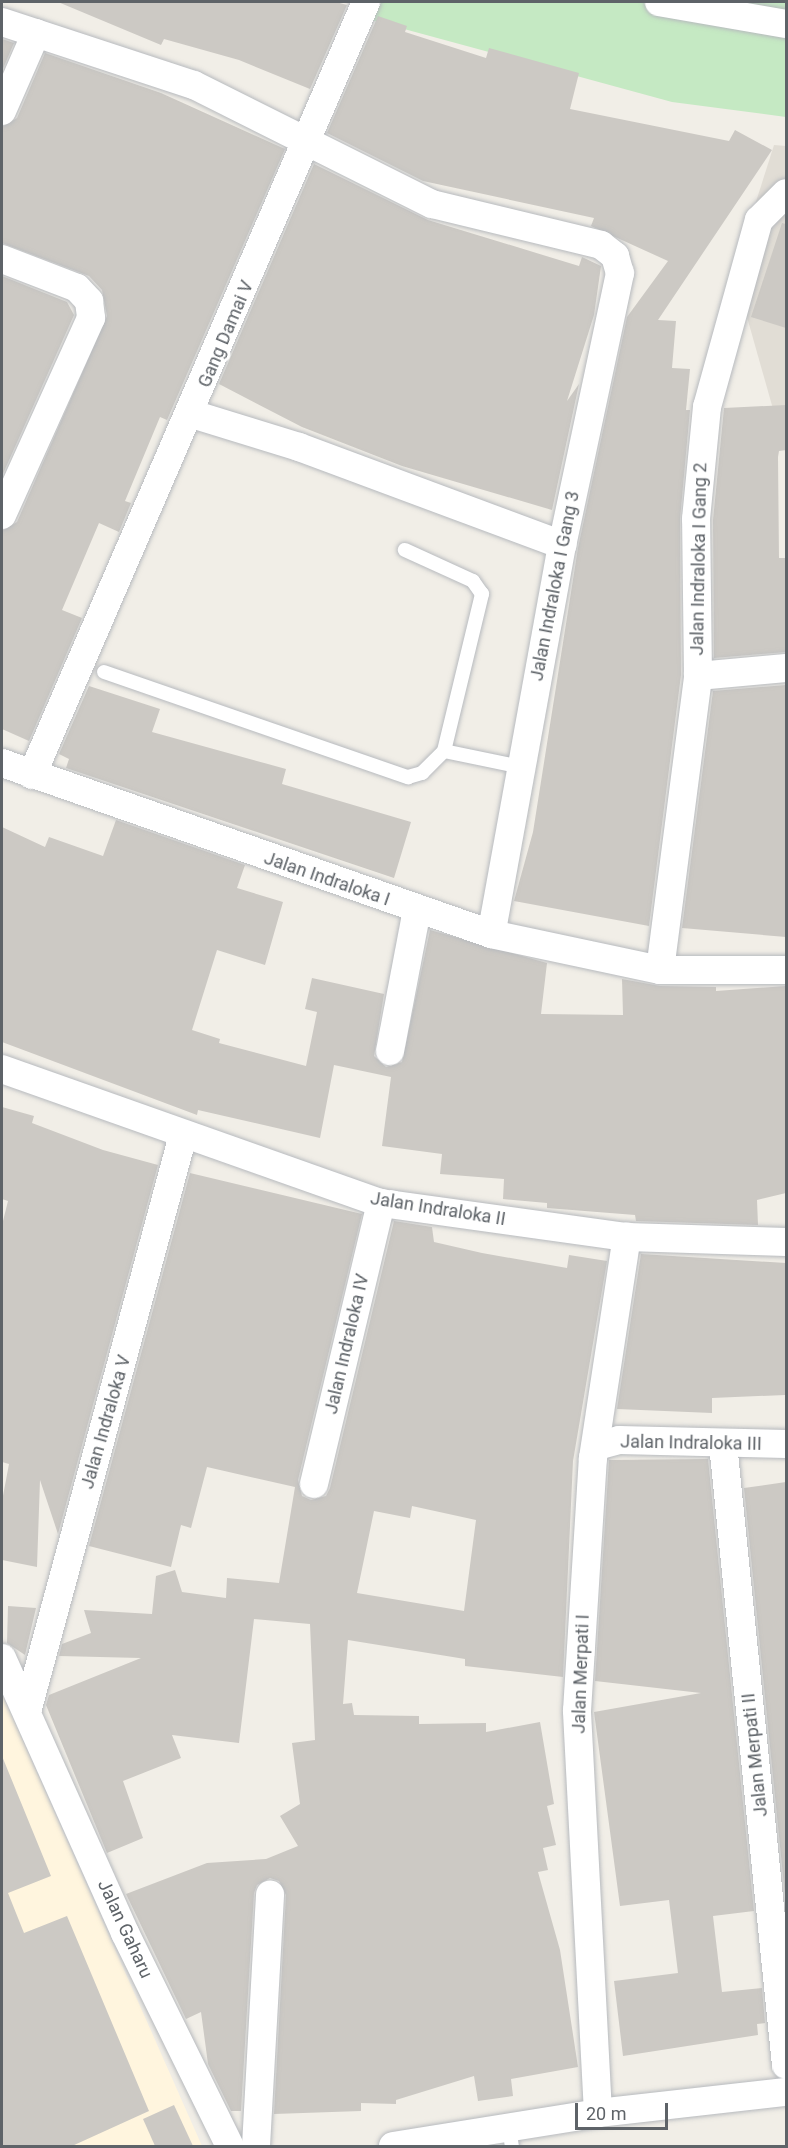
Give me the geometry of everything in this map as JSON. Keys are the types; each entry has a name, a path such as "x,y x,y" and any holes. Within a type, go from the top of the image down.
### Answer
{"street":[{"name":"Gang Damai V","path":"32,775 94,669 192,414 366,2"},
{"path":"659,2 786,24"},
{"path":"2,22 194,85 309,139"},
{"path":"2,111 36,33"},
{"name":"Jalan Indraloka I Gang 3","path":"309,139 432,204 601,246 615,256 620,273 562,545 491,934"},
{"name":"Jalan Indraloka I Gang 2","path":"660,970 698,676 696,519 707,407 759,220 786,193"},
{"path":"2,260 77,288 89,301 91,318 2,514"},
{"path":"192,414 299,447 562,545"},
{"path":"698,676 786,668"},
{"name":"Jalan Indraloka I","path":"2,763 491,934 660,970 786,970"},
{"path":"390,1051 417,910"},
{"name":"Jalan Indraloka II","path":"2,1069 183,1135 381,1203 627,1237 786,1242"},
{"name":"Jalan Indraloka V","path":"28,1708 183,1135"},
{"name":"Jalan Indraloka IV","path":"314,1484 381,1203"},
{"name":"Jalan Merpati I","path":"598,2113 577,1711 597,1446 627,1237"},
{"name":"Jalan Indraloka III","path":"597,1446 619,1440 786,1444"},
{"name":"Jalan Merpati II","path":"723,1444 786,2065"},
{"name":"Jalan Gaharu","path":"2,1658 28,1708 125,1934 230,2146"},
{"path":"256,2146 270,1894"},
{"path":"393,2146 510,2137 598,2113 786,2092"}],"lane":[{"path":"94,669 408,777 433,768 444,751 482,594 473,581 405,550"},
{"path":"444,751 521,767"}],"shaded area":[{"path":"774,145 786,146 786,455 734,271"},
{"path":"2,1694 202,2146 2,2146"}],"green space":[{"path":"380,2 786,2 786,117 672,102 371,20"}],"building":[{"path":"58,2 336,2 347,5 310,89 239,60 164,39 161,45"},
{"path":"378,16 407,26 405,32 486,58 489,48 579,73 570,109 729,141 735,130 772,150 658,320 676,321 672,368 690,369 686,410 690,410 680,519 681,675 649,926 514,901 533,832 578,548 627,317 668,261 591,226 594,218 423,181 327,133"},
{"path":"2,39 14,43 2,71"},
{"path":"45,53 161,93 285,149 167,420 160,417 125,501 131,503 119,532 99,523 62,610 82,618 29,741 2,729 2,531 17,522 107,316 102,290 89,276 2,243 2,127 17,118"},
{"path":"314,164 428,220 579,266 582,257 601,266 594,315 567,401 579,384 552,510 402,466 302,427 219,384"},
{"path":"782,223 786,224 786,328 751,317"},
{"path":"2,276 67,302 74,315 2,476"},
{"path":"786,405 786,450 779,451 778,457 779,558 786,558 786,652 714,658 713,520 724,408"},
{"path":"786,685 786,937 682,928 713,691"},
{"path":"89,686 160,709 152,732 286,769 282,784 411,822 394,878 66,768 69,759 59,754"},
{"path":"116,820 245,865 237,888 283,902 265,965 217,950 192,1030 220,1039 219,1043 306,1066 317,1012 305,1009 312,978 384,994 374,1056 386,1067 402,1062 430,930 547,963 541,1014 623,1015 622,979 660,986 716,987 716,991 786,986 786,1193 757,1200 758,1225 636,1221 635,1215 547,1208 547,1203 503,1199 504,1179 440,1174 442,1154 382,1146 391,1077 334,1065 320,1138 198,1110 197,1115 2,1042 2,827 45,847 49,837 103,856"},
{"path":"2,1107 34,1116 32,1123 103,1150 158,1165 58,1534 40,1480 37,1567 2,1560 2,1501 9,1464 2,1462 2,1225 8,1201 2,1199"},
{"path":"190,1173 362,1214 298,1480 302,1496 311,1500 326,1496 330,1488 394,1221 432,1227 434,1242 482,1253 567,1268 569,1255 607,1261 573,1461 563,1677 465,1666 465,1659 348,1640 343,1704 352,1703 354,1715 419,1716 419,1724 486,1723 486,1732 540,1722 554,1804 547,1806 556,1845 543,1848 548,1870 538,1872 560,1950 578,2067 511,2079 513,2096 478,2101 474,2076 396,2100 396,2104 361,2103 361,2111 274,2114 286,1895 279,1881 270,1878 257,1885 254,1893 241,2111 231,2111 208,2064 201,2012 186,2019 126,1894 207,1863 266,1859 298,1846 280,1816 300,1804 292,1743 315,1740 310,1624 254,1619 239,1743 172,1735 181,1758 123,1781 143,1838 107,1853 46,1705 49,1695 141,1658 59,1656 62,1644 91,1633 84,1610 152,1614 156,1576 175,1570 182,1592 226,1598 227,1578 279,1583 295,1487 207,1467 191,1528 181,1525 171,1567 89,1546","holes":["412,1506 476,1520 464,1611 357,1593 374,1511 410,1518"]},
{"path":"641,1254 786,1263 785,1395 712,1398 712,1413 617,1409"},
{"path":"708,1459 754,1911 713,1916 722,1992 762,1988 765,2023 757,2024 758,2035 623,2056 614,1981 678,1973 669,1900 620,1906 594,1712 701,1693 595,1681 609,1460"},
{"path":"786,1482 786,1906 744,1488"},
{"path":"8,1606 36,1608 25,1655 7,1643"},
{"path":"2,1756 51,1876 8,1893 24,1933 67,1916 149,2111 72,2146 2,2146"},
{"path":"174,2105 193,2146 155,2146 143,2119"}]}
